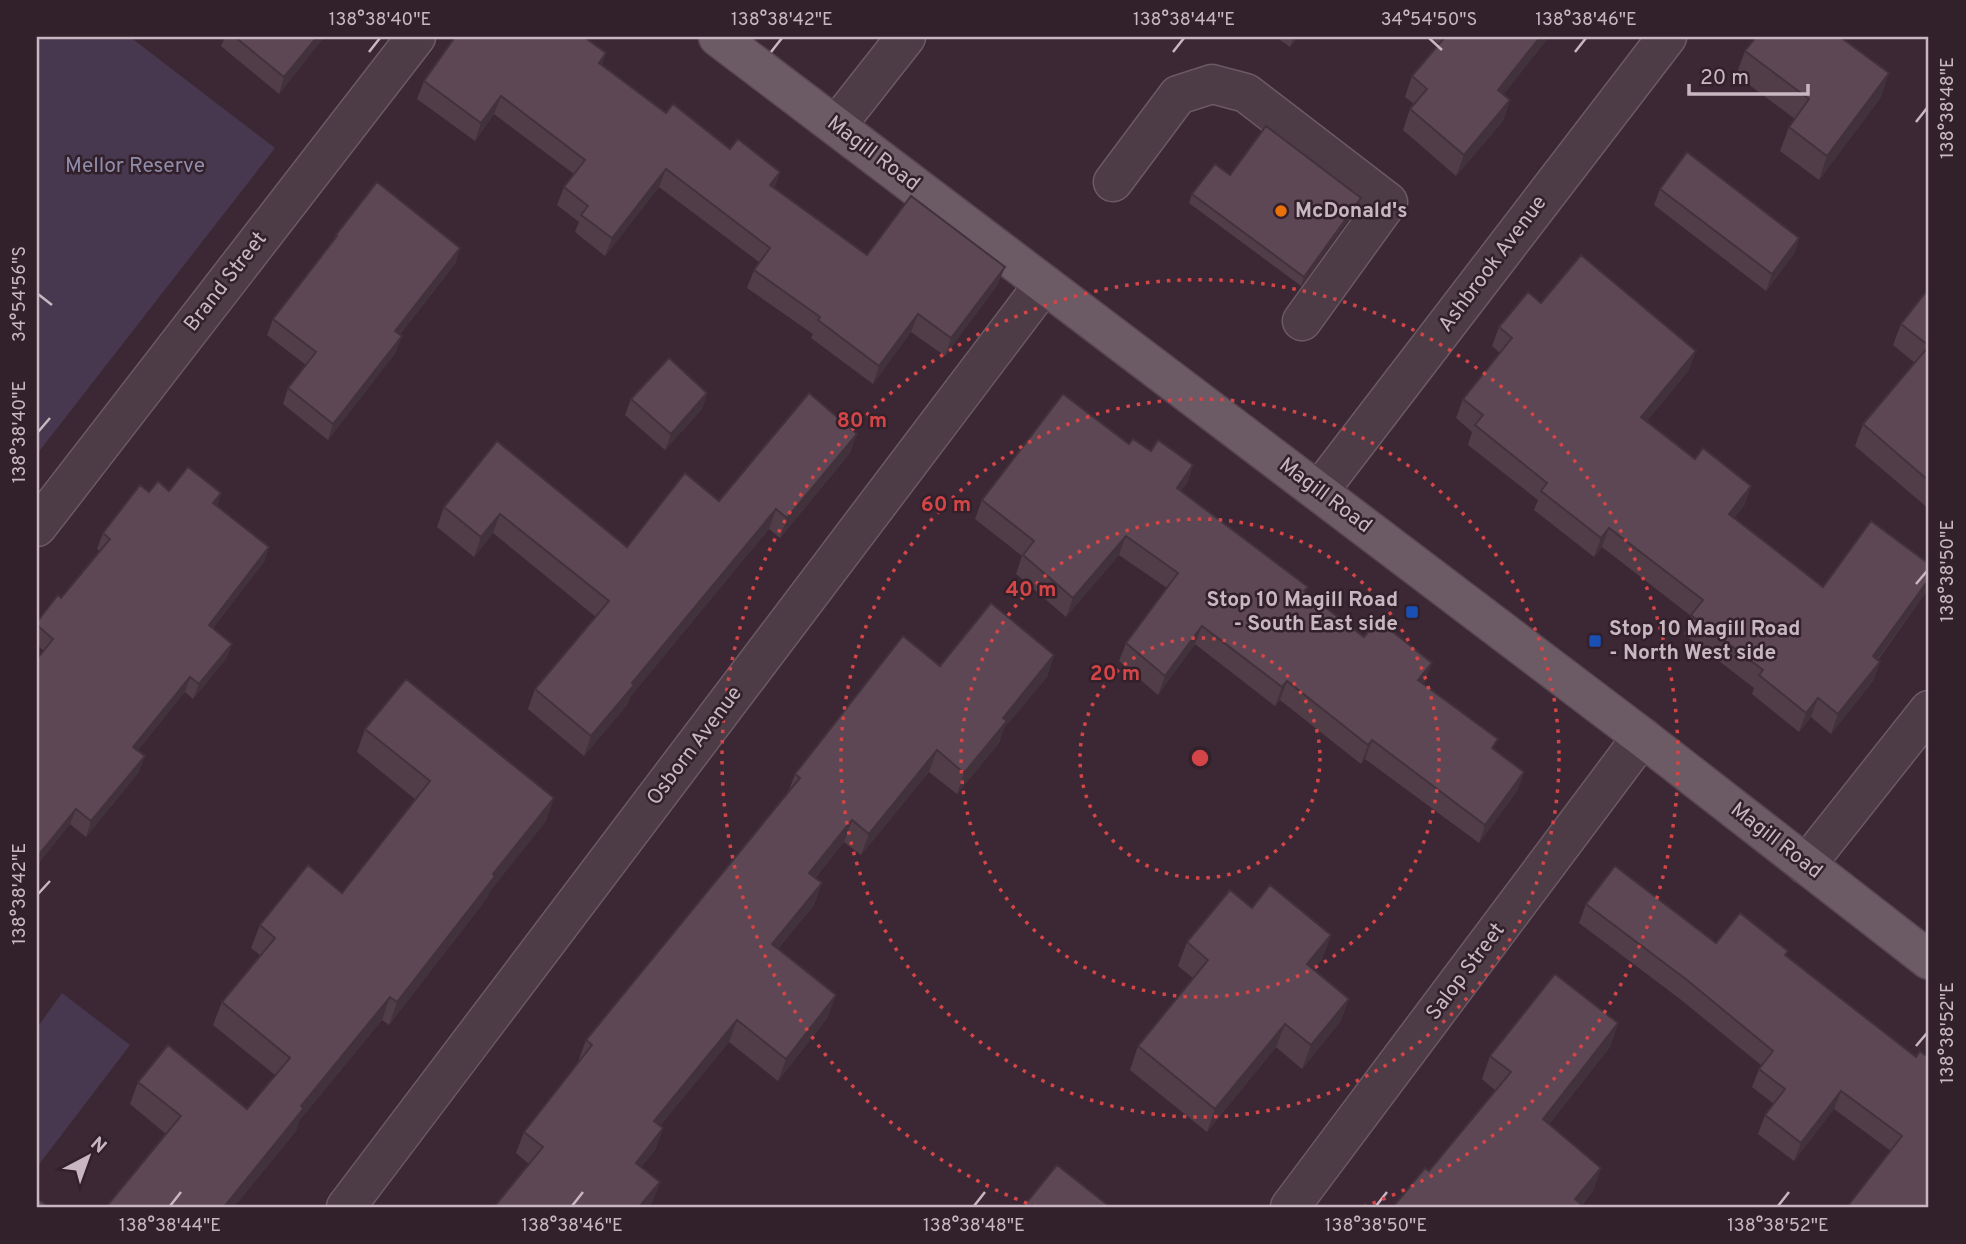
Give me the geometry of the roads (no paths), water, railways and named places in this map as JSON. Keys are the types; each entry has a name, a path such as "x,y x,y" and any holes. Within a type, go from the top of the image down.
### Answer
{"main road":[{"name":"Magill Road","path":"718,37 1642,737 1929,960"}],"street":[{"name":"Brand Street","path":"37,527 416,37"},
{"path":"836,126 906,37"},
{"name":"Ashbrook Avenue","path":"1319,491 1667,37"},
{"path":"1113,182 1178,95 1212,84 1246,93 1388,202 1302,321"},
{"name":"Osborn Avenue","path":"346,1207 1044,284"},
{"path":"1806,865 1929,710"},
{"name":"Salop Street","path":"1290,1207 1642,737"}],"place":[{"name":"McDonald's","path":"1281,211"},
{"name":"Stop 10 Magill Road - South East side","path":"1412,612"},
{"name":"Stop 10 Magill Road - North West side","path":"1595,641"}],"park label":[{"name":"Mellor Reserve","path":"135,166"}]}
